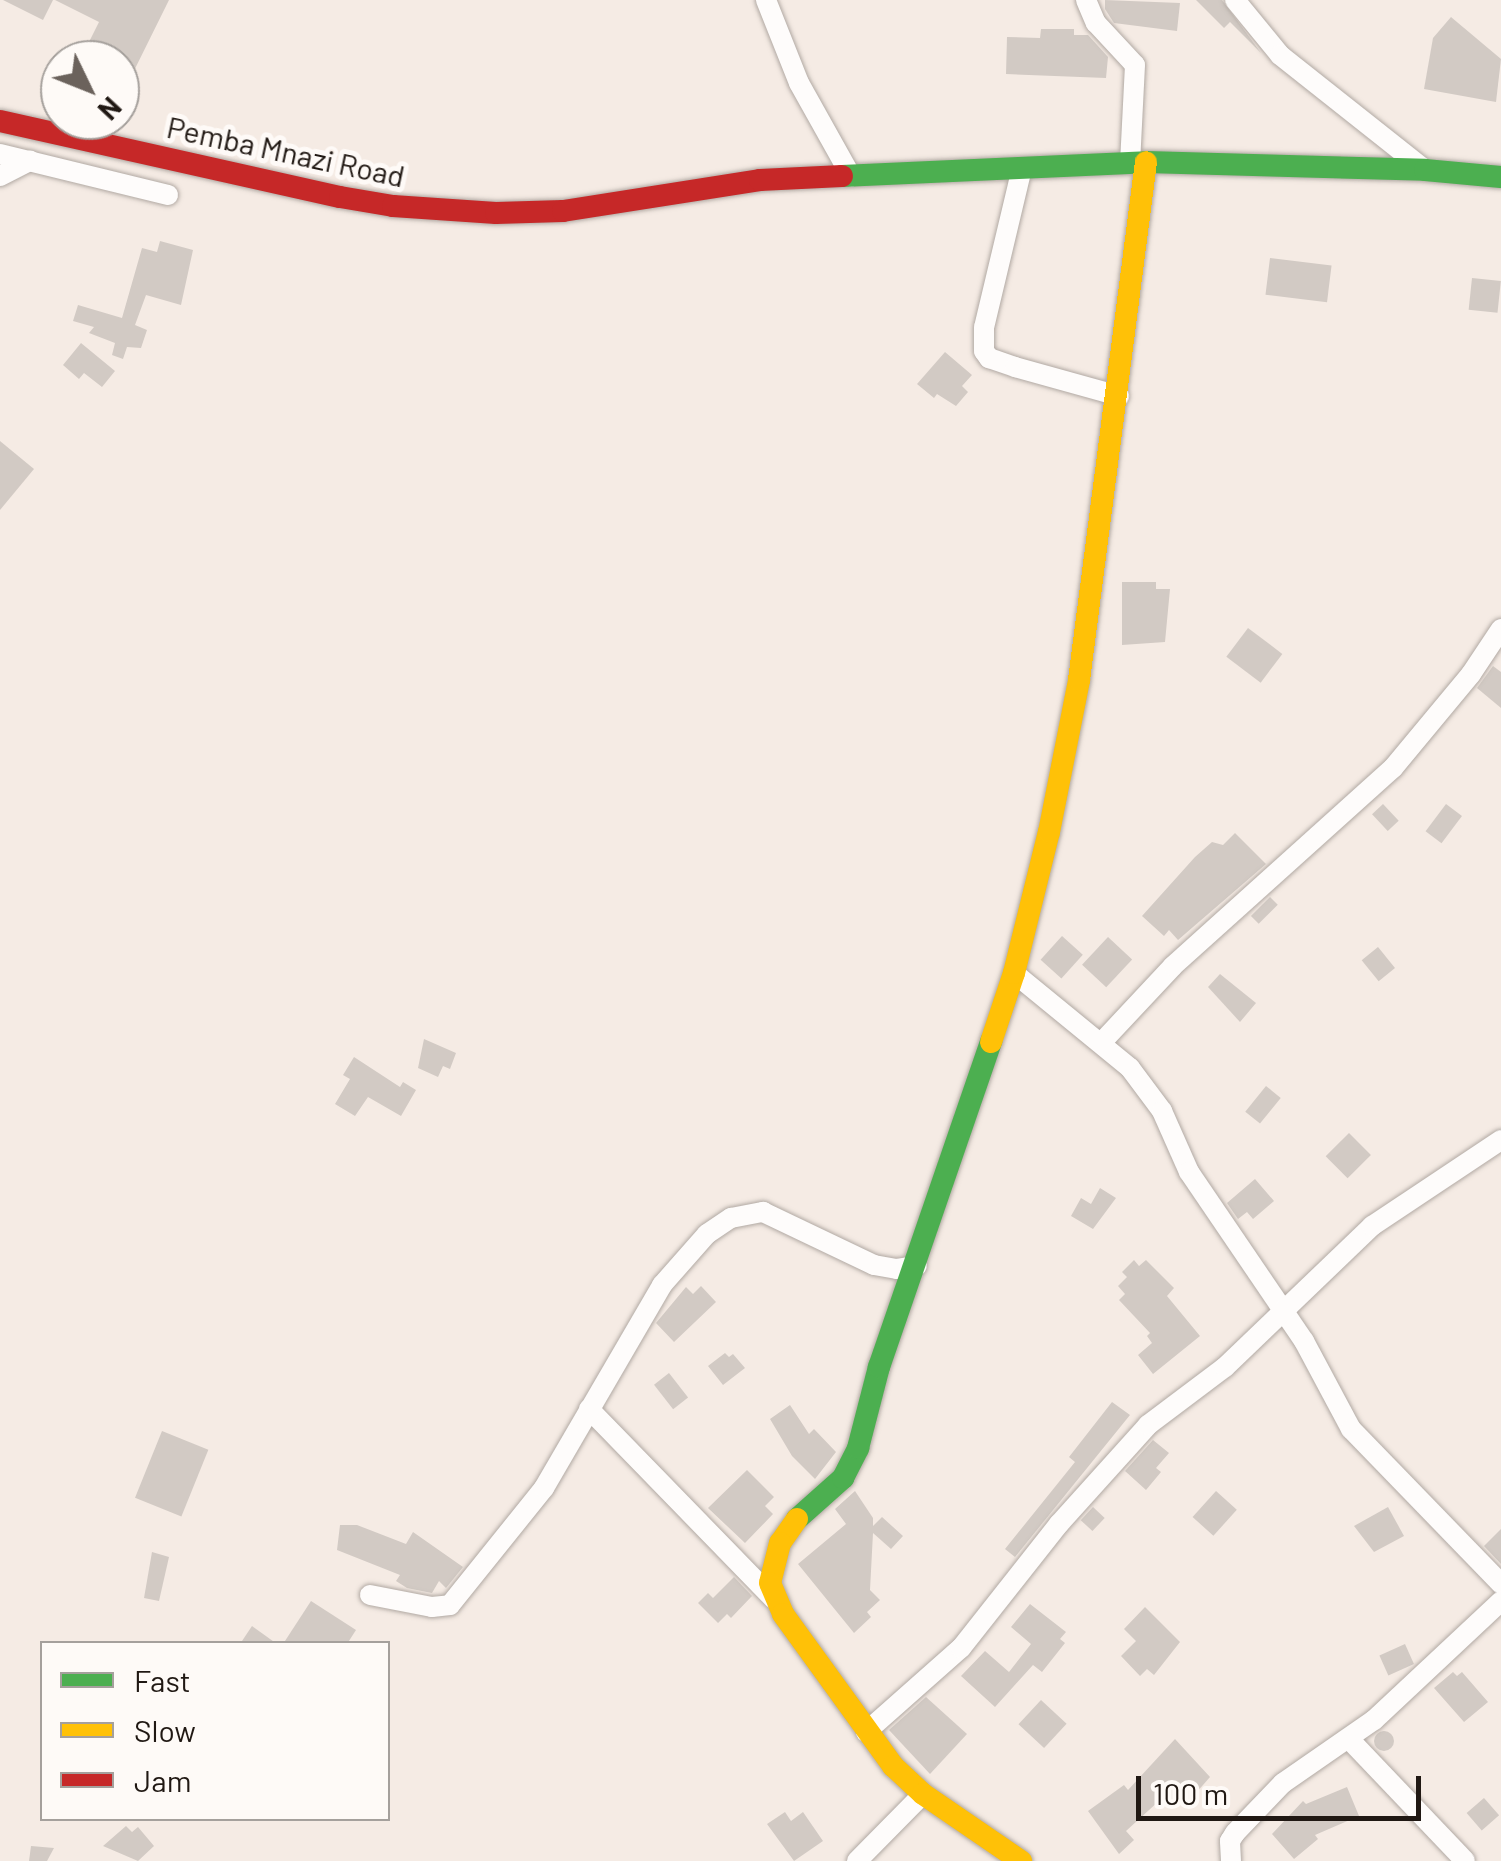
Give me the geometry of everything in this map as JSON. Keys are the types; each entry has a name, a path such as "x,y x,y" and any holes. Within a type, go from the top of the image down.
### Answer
{"street":[{"path":"766,0 799,83 850,176"},
{"path":"774,1599 770,1583 780,1543 852,1464 879,1367 1014,973 1050,832 1078,680 1120,396 1138,162 1135,64 1096,23 1086,0"},
{"path":"1235,0 1280,55 1426,170"},
{"name":"Pemba Mnazi Road","path":"0,121 248,178 392,206 496,213 563,211 760,180 1138,162 1426,170 1501,177"},
{"path":"0,154 168,196"},
{"path":"0,176 30,161"},
{"path":"1022,168 984,327 984,351 989,358 1015,367 1120,396"},
{"path":"1101,1042 1173,966 1393,768 1471,674 1501,629"},
{"path":"1014,973 1101,1042 1150,1092 1189,1172 1284,1310 1351,1429 1501,1584"},
{"path":"866,1732 961,1648 1114,1459 1148,1425 1225,1367 1372,1226 1501,1140"},
{"path":"370,1595 450,1606 515,1530 662,1285 707,1234 731,1218 763,1212 874,1265 897,1270 916,1266"},
{"path":"589,1409 774,1599 866,1732 923,1794 1021,1861"},
{"path":"1231,1861 1230,1841 1235,1833 1290,1777 1349,1740 1501,1601"},
{"path":"1349,1740 1465,1861"},
{"path":"857,1861 923,1794"}],"building":[{"path":"3,0 53,0 43,20"},
{"path":"55,0 169,0 140,59 140,40 90,40 99,22"},
{"path":"1105,0 1180,3 1177,31 1114,23 1105,9"},
{"path":"1196,0 1222,0 1261,53 1230,22 1224,28"},
{"path":"1451,17 1501,59 1496,102 1424,89 1433,38"},
{"path":"1041,29 1074,29 1074,35 1088,35 1108,57 1106,78 1006,74 1007,37 1040,38"},
{"path":"160,241 193,250 181,305 146,295 135,325 147,330 141,348 127,347 123,359 112,355 115,343 89,333 94,327 73,321 78,305 122,318 142,248 157,252"},
{"path":"1270,258 1332,266 1327,302 1265,295"},
{"path":"1472,278 1501,281 1497,313 1469,310"},
{"path":"81,343 115,371 102,387 84,373 79,379 63,365"},
{"path":"945,352 972,375 962,386 968,392 956,406 937,394 934,398 917,384"},
{"path":"0,441 34,469 0,510"},
{"path":"1122,582 1156,582 1156,589 1170,589 1165,642 1122,645"},
{"path":"1248,628 1282,654 1261,683 1226,657"},
{"path":"1493,666 1501,672 1501,708 1477,688"},
{"path":"1383,804 1399,821 1388,831 1372,814"},
{"path":"1446,804 1462,816 1442,843 1426,831"},
{"path":"1235,833 1266,864 1178,940 1169,930 1164,936 1142,916 1195,857 1212,842 1223,845"},
{"path":"1270,897 1278,905 1259,924 1251,916"},
{"path":"1062,936 1083,955 1061,979 1041,960"},
{"path":"1108,937 1132,960 1106,987 1082,965"},
{"path":"1378,947 1395,968 1379,981 1362,960"},
{"path":"1220,974 1256,1003 1240,1022 1208,987"},
{"path":"424,1039 456,1053 450,1069 443,1066 438,1077 418,1068"},
{"path":"354,1057 400,1087 403,1082 416,1090 401,1116 368,1097 355,1116 335,1104 350,1079 343,1075"},
{"path":"1266,1086 1281,1098 1260,1124 1245,1112"},
{"path":"1349,1133 1371,1155 1348,1178 1326,1156"},
{"path":"1255,1179 1274,1201 1253,1219 1247,1212 1238,1219 1227,1203"},
{"path":"1100,1188 1116,1198 1093,1229 1071,1216 1081,1198 1091,1204"},
{"path":"1134,1260 1139,1266 1146,1260 1174,1288 1167,1296 1200,1336 1153,1374 1138,1355 1152,1343 1147,1336 1150,1333 1119,1300 1125,1294 1118,1286 1127,1277 1122,1272"},
{"path":"701,1286 716,1302 674,1342 656,1323 686,1287 693,1294"},
{"path":"725,1353 729,1357 733,1354 745,1368 723,1385 708,1366"},
{"path":"669,1373 688,1397 673,1409 654,1385"},
{"path":"1112,1402 1130,1415 1015,1557 1005,1549 1075,1462 1069,1457"},
{"path":"790,1405 809,1434 814,1429 836,1452 815,1479 792,1456 770,1419"},
{"path":"162,1431 208,1450 181,1516 135,1498"},
{"path":"1153,1440 1169,1453 1156,1468 1161,1472 1146,1490 1125,1471"},
{"path":"747,1470 774,1497 765,1506 773,1514 745,1543 708,1508"},
{"path":"855,1491 873,1518 873,1526 882,1517 903,1536 891,1549 873,1533 870,1590 880,1600 867,1612 871,1617 854,1633 798,1564 846,1524 835,1509"},
{"path":"1216,1491 1237,1510 1213,1536 1193,1517"},
{"path":"1093,1507 1105,1518 1092,1531 1081,1520"},
{"path":"1388,1507 1404,1536 1374,1552 1354,1526"},
{"path":"340,1525 357,1525 406,1544 413,1532 463,1567 446,1588 439,1581 432,1593 407,1588 396,1581 400,1575 337,1550"},
{"path":"1501,1529 1501,1564 1484,1546"},
{"path":"152,1552 169,1557 159,1601 144,1598"},
{"path":"734,1577 752,1596 731,1618 727,1614 718,1623 698,1603 708,1593 713,1598"},
{"path":"311,1601 356,1630 349,1641 285,1641"},
{"path":"1030,1604 1066,1632 1060,1639 1065,1643 1042,1672 1033,1665 995,1707 961,1676 985,1651 1009,1672 1031,1644 1011,1627"},
{"path":"1145,1607 1180,1642 1154,1675 1147,1669 1140,1676 1121,1656 1136,1641 1124,1629"},
{"path":"252,1626 273,1641 242,1641"},
{"path":"1405,1644 1414,1664 1388,1675 1379,1655"},
{"path":"1453,1672 1457,1676 1462,1672 1488,1702 1464,1722 1434,1688"},
{"path":"926,1697 967,1734 930,1774 889,1730"},
{"path":"1041,1700 1067,1724 1044,1748 1018,1724"},
{"path":"1384,1731 1394,1741 1384,1751 1374,1741"},
{"path":"1175,1739 1210,1777 1196,1793 1190,1787 1167,1806 1160,1800 1126,1831 1134,1840 1119,1854 1088,1811 1124,1785 1128,1790"},
{"path":"1347,1787 1359,1816 1315,1835 1318,1839 1294,1859 1272,1834 1303,1801 1306,1804"},
{"path":"1484,1798 1499,1815 1482,1830 1467,1813"},
{"path":"785,1812 791,1821 803,1812 823,1841 794,1861 767,1824"},
{"path":"126,1826 132,1832 138,1827 154,1846 138,1861 103,1846"},
{"path":"31,1846 54,1848 47,1861 29,1861"}],"traffic: fast":[{"path":"842,176 1146,162 1425,170 1501,177"},
{"path":"797,1519 843,1478 858,1448 879,1367 991,1042"}],"traffic: slow":[{"path":"991,1042 1014,973 1049,832 1079,680 1146,162"},
{"path":"797,1519 780,1543 770,1583 783,1614 893,1766 923,1794 1021,1861"}],"traffic: jam":[{"path":"0,121 340,197 393,206 496,213 563,211 760,180 842,176"}]}
